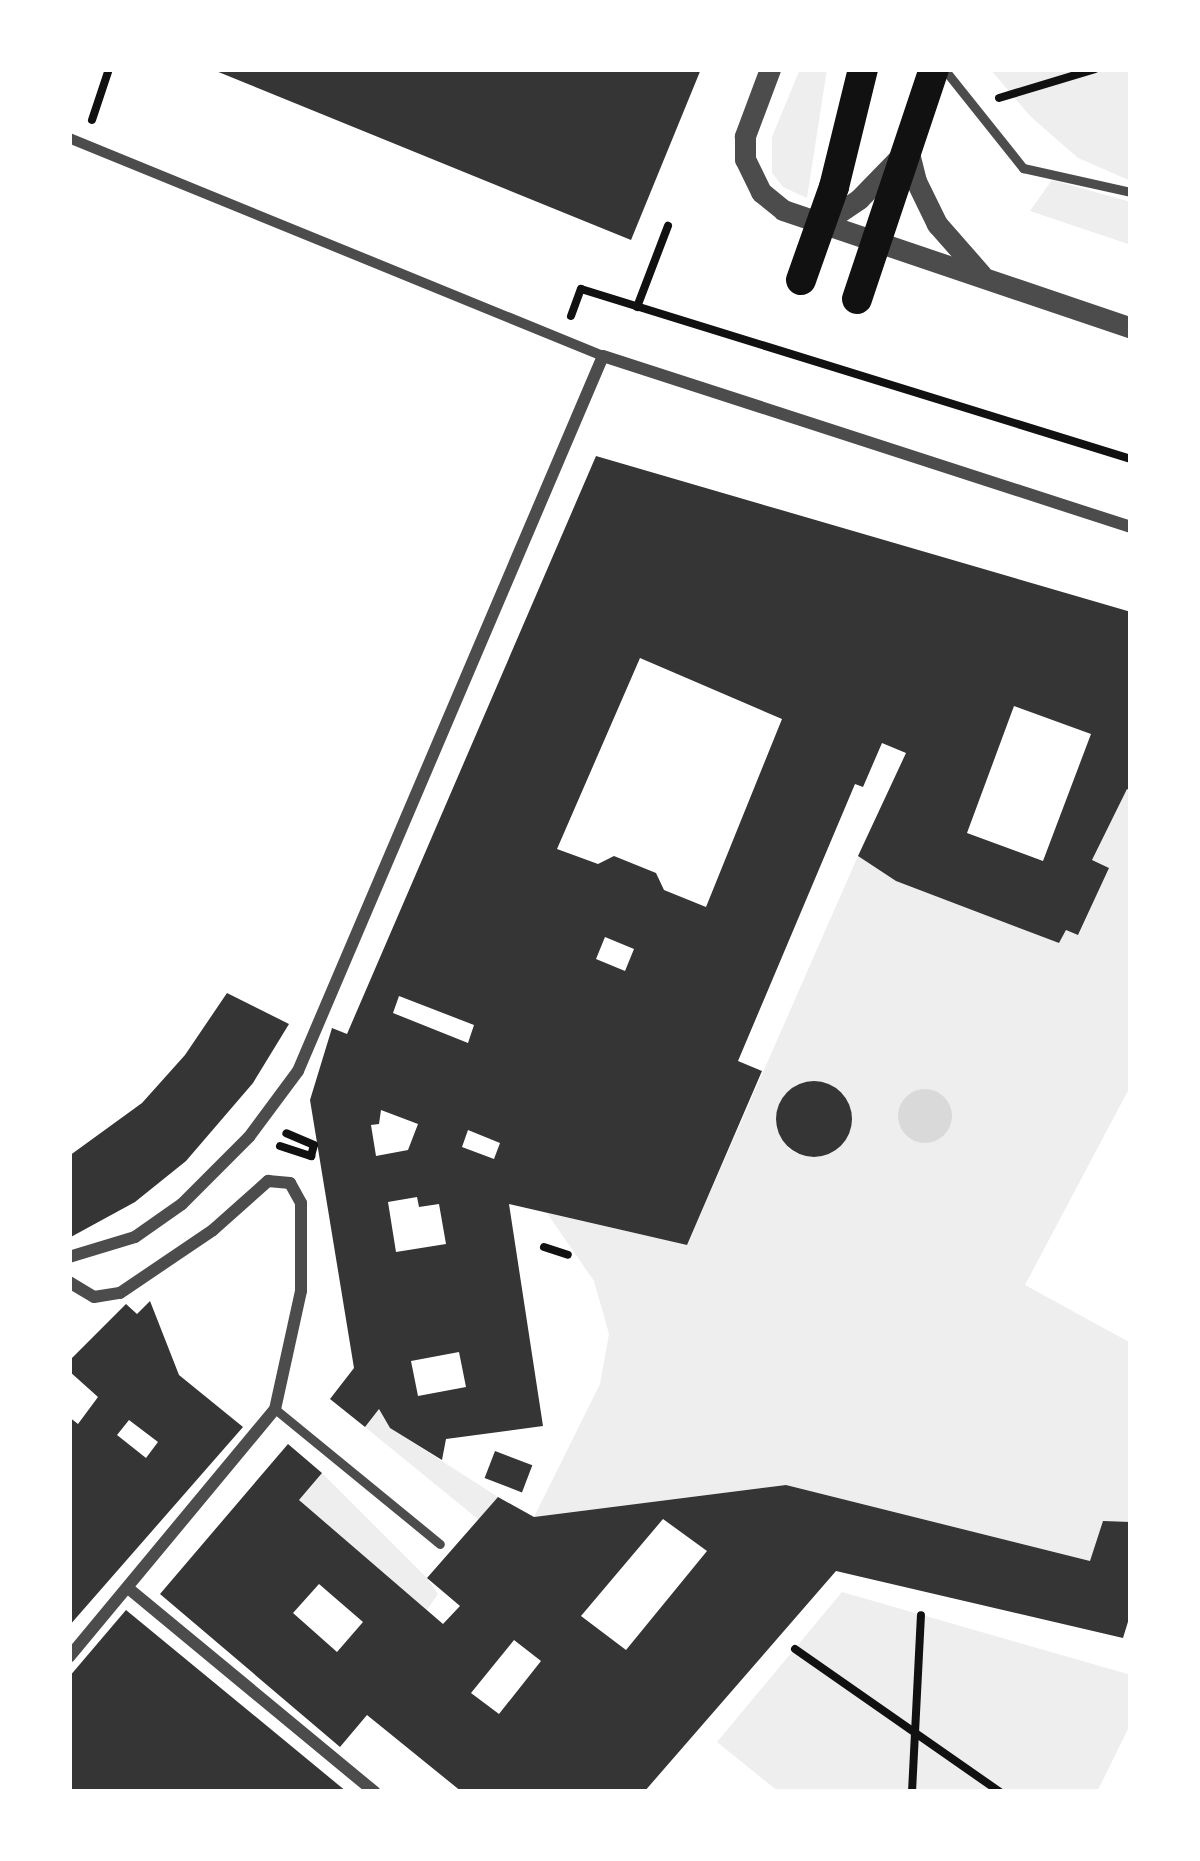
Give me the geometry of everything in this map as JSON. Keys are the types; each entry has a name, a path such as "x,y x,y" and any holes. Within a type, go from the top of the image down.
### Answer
{"main road":[{"path":"801,280 821,225 863,69"},
{"path":"857,299 934,69"}],"street":[{"path":"770,69 745,136 745,159 761,192 784,210 1131,328"},
{"path":"69,138 603,356 1131,527"},
{"path":"821,225 859,199 908,149 937,224 991,282"},
{"path":"69,1257 135,1237 182,1204 249,1137 298,1071 603,356"},
{"path":"69,1282 94,1297 120,1293 213,1230 268,1181 290,1183 301,1203 304,1262 275,1408 266,1426 69,1657"},
{"path":"128,1588 375,1792"}],"lane":[{"path":"944,69 1023,168 1131,192"},
{"path":"275,1408 440,1544"}],"path":[{"path":"83,144 109,69"},
{"path":"973,105 1095,69"},
{"path":"638,307 668,226"},
{"path":"562,338 581,289 1131,459"},
{"path":"277,1158 281,1144 311,1156 314,1145 283,1132"},
{"path":"544,1247 568,1256"},
{"path":"912,1792 922,1615"},
{"path":"795,1649 1000,1792"}],"shaded area":[{"path":"800,69 827,69 807,198 783,187 772,173 772,137"},
{"path":"1131,69 1131,181 1078,158 1030,116 991,70"},
{"path":"1052,180 1131,202 1131,245 1030,211"},
{"path":"1127,789 1131,791 1131,1085 1025,1285 1131,1343 1131,1522 1090,1561 786,1485 534,1517 600,1384 609,1334 594,1281 547,1213 687,1245 858,856 896,881 1059,943 1066,930 1079,934 1109,868 1092,860","holes":["803,1083 826,1083 838,1089 851,1111 846,1139 826,1155 801,1155 789,1149 776,1126 782,1099"]},
{"path":"925,1089 944,1097 952,1116 944,1135 925,1143 906,1135 898,1116 906,1097"},
{"path":"379,1409 390,1428 498,1497 479,1520 365,1427"},
{"path":"322,1473 427,1578 438,1594 427,1610 299,1500"},
{"path":"842,1592 1131,1675 1128,1729 1097,1792 779,1792 717,1742"}],"building":[{"path":"211,69 701,69 631,240"},
{"path":"596,456 1131,612 1131,791 1127,789 1092,860 1109,868 1078,935 1066,930 1059,943 896,881 858,856 906,753 882,743 863,787 855,784 738,1061 762,1071 687,1245 509,1204 543,1426 446,1439 442,1460 390,1428 379,1409 365,1427 330,1399 354,1368 310,1100 332,1028 347,1034","holes":["640,658 782,719 706,907 664,890 656,873 614,856 598,864 557,849","1014,706 1091,734 1043,861 967,833","605,937 634,949 625,971 596,959","399,996 474,1025 468,1043 393,1013","381,1110 418,1124 408,1150 376,1156 371,1125 379,1124","468,1130 500,1143 494,1159 462,1147","417,1197 419,1207 439,1204 446,1244 396,1252 388,1202","459,1352 466,1387 418,1396 411,1361"]},
{"path":"227,993 289,1024 253,1083 186,1161 135,1202 69,1238 69,1156 142,1103 185,1055"},
{"path":"814,1081 841,1092 852,1119 841,1146 814,1157 787,1146 776,1119 787,1092"},
{"path":"150,1301 179,1375 243,1427 69,1626 69,1417 78,1424 98,1397 69,1371 69,1361 126,1304 137,1314","holes":["129,1420 158,1442 146,1458 117,1435"]},
{"path":"288,1444 322,1473 299,1500 443,1624 460,1606 427,1578 498,1497 534,1517 786,1485 1090,1561 1103,1521 1131,1522 1131,1612 1123,1638 836,1571 644,1792 462,1792 367,1715 340,1747 160,1594","holes":["663,1519 707,1551 626,1650 581,1616","319,1584 363,1622 337,1652 293,1613","514,1640 541,1661 499,1714 471,1693"]},
{"path":"495,1451 532,1465 522,1492 485,1478"},
{"path":"126,1610 347,1792 69,1792 69,1677"}]}
